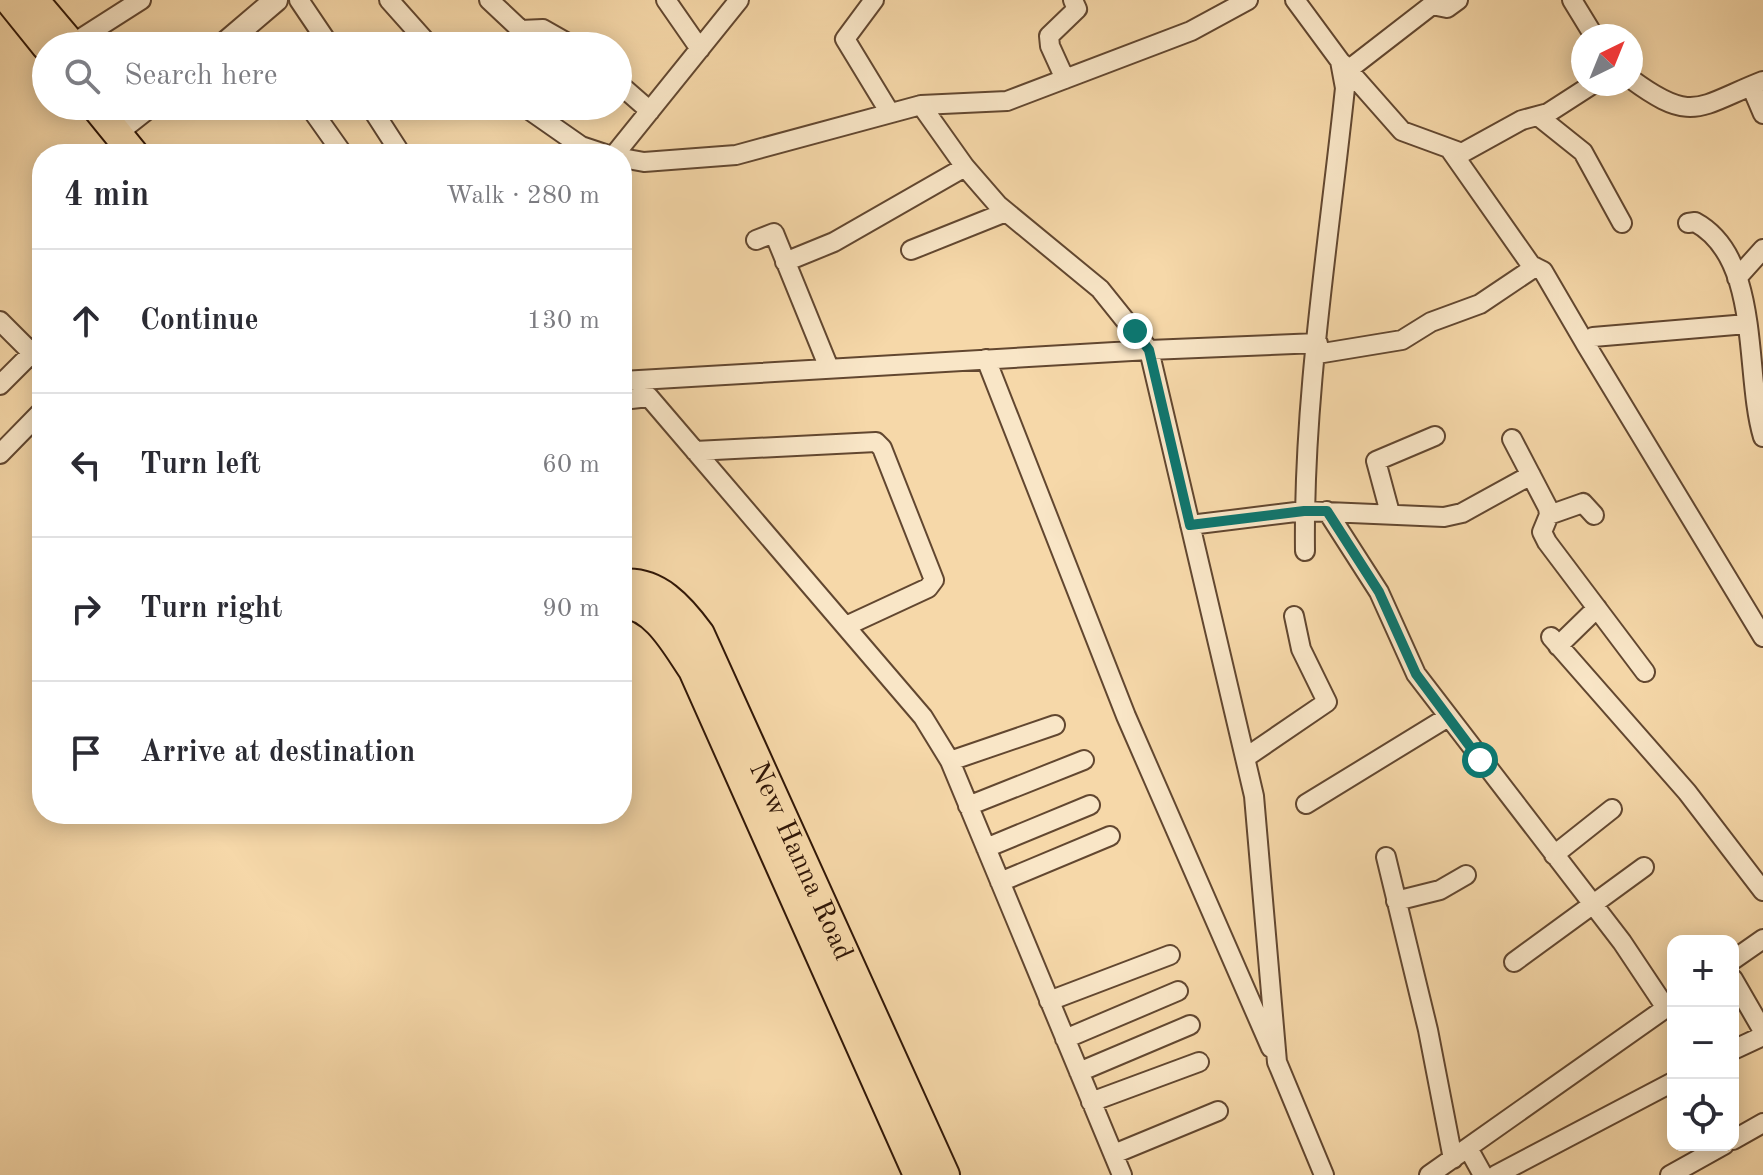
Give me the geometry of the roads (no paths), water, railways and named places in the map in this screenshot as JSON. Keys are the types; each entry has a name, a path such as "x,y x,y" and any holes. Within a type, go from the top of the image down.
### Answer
{"main road":[{"path":"9,0 48,32"},
{"path":"34,0 55,32"},
{"path":"129,120 132,144"},
{"path":"131,120 146,144"},
{"name":"New Hanna Road","path":"632,583 654,589 680,608 700,634 945,1175"},
{"name":"New Hanna Road","path":"632,605 661,624 693,670 918,1175"}],"street":[{"path":"86,32 141,0"},
{"path":"242,32 276,0"},
{"path":"299,0 321,32"},
{"path":"390,0 418,32"},
{"path":"489,0 521,30 543,29 548,32"},
{"path":"666,0 700,49"},
{"path":"623,144 739,0"},
{"path":"874,0 845,39 890,113"},
{"path":"632,160 644,162 736,155 921,105 1007,101 1191,31 1248,0"},
{"path":"1295,0 1344,66 1402,131 1451,151 1462,153 1481,146 1522,120 1538,116 1572,96"},
{"path":"1344,66 1432,5 1447,8 1458,0"},
{"path":"1572,0 1587,24"},
{"path":"1065,79 1050,46 1049,36 1071,16 1076,1"},
{"path":"540,32 543,29"},
{"path":"1305,551 1304,511 1317,349 1345,88 1344,66"},
{"path":"1643,88 1662,102 1700,109 1757,84 1763,114"},
{"path":"632,95 650,111"},
{"path":"921,105 965,167 1006,212 1100,289 1149,350 1254,796 1277,1062"},
{"path":"1538,116 1583,152 1622,223"},
{"path":"319,120 336,144"},
{"path":"379,120 395,144"},
{"path":"540,120 567,144"},
{"path":"1451,151 1535,267 1543,271 1763,637"},
{"path":"785,262 834,242 965,167"},
{"path":"911,250 1006,212"},
{"path":"1688,223 1695,222 1710,230 1727,251 1737,278 1747,324 1755,409 1763,437"},
{"path":"756,240 774,233 829,368"},
{"path":"1737,278 1763,249"},
{"path":"632,380 1149,350 1317,349 1402,340 1431,322 1480,304 1535,267"},
{"path":"0,321 32,347"},
{"path":"1585,343 1593,337 1747,324"},
{"path":"0,385 32,359"},
{"path":"986,359 1126,716 1324,1175"},
{"path":"632,399 649,397 923,717 950,761 1122,1175"},
{"path":"0,454 32,421"},
{"path":"1390,513 1376,461 1435,436"},
{"path":"1512,439 1549,515"},
{"path":"695,451 876,442 882,448 934,580 928,588 846,626"},
{"path":"1190,525 1304,511 1444,517 1462,513 1531,475"},
{"path":"1594,515 1583,503 1577,502 1549,515 1543,524 1547,542 1645,672"},
{"path":"1327,511 1379,592 1416,674 1667,1002"},
{"path":"1597,608 1555,642 1687,792 1763,891"},
{"path":"1245,758 1327,702 1301,649 1294,616"},
{"path":"1306,804 1448,717"},
{"path":"950,761 1055,725"},
{"path":"968,806 1084,760"},
{"path":"986,848 1090,805"},
{"path":"1554,855 1612,809"},
{"path":"1000,882 1110,836"},
{"path":"1386,857 1461,1154 1483,1175"},
{"path":"1514,962 1644,867"},
{"path":"1396,901 1440,890 1466,875"},
{"path":"1739,956 1763,939"},
{"path":"1049,1001 1170,955"},
{"path":"1739,990 1763,1033 1739,1047"},
{"path":"1065,1039 1178,991"},
{"path":"1429,1175 1667,1006"},
{"path":"1079,1072 1190,1025"},
{"path":"1091,1102 1199,1062"},
{"path":"1496,1175 1667,1085"},
{"path":"1114,1154 1218,1111"},
{"path":"1739,1137 1763,1123"},
{"path":"1670,1175 1713,1151"}]}
